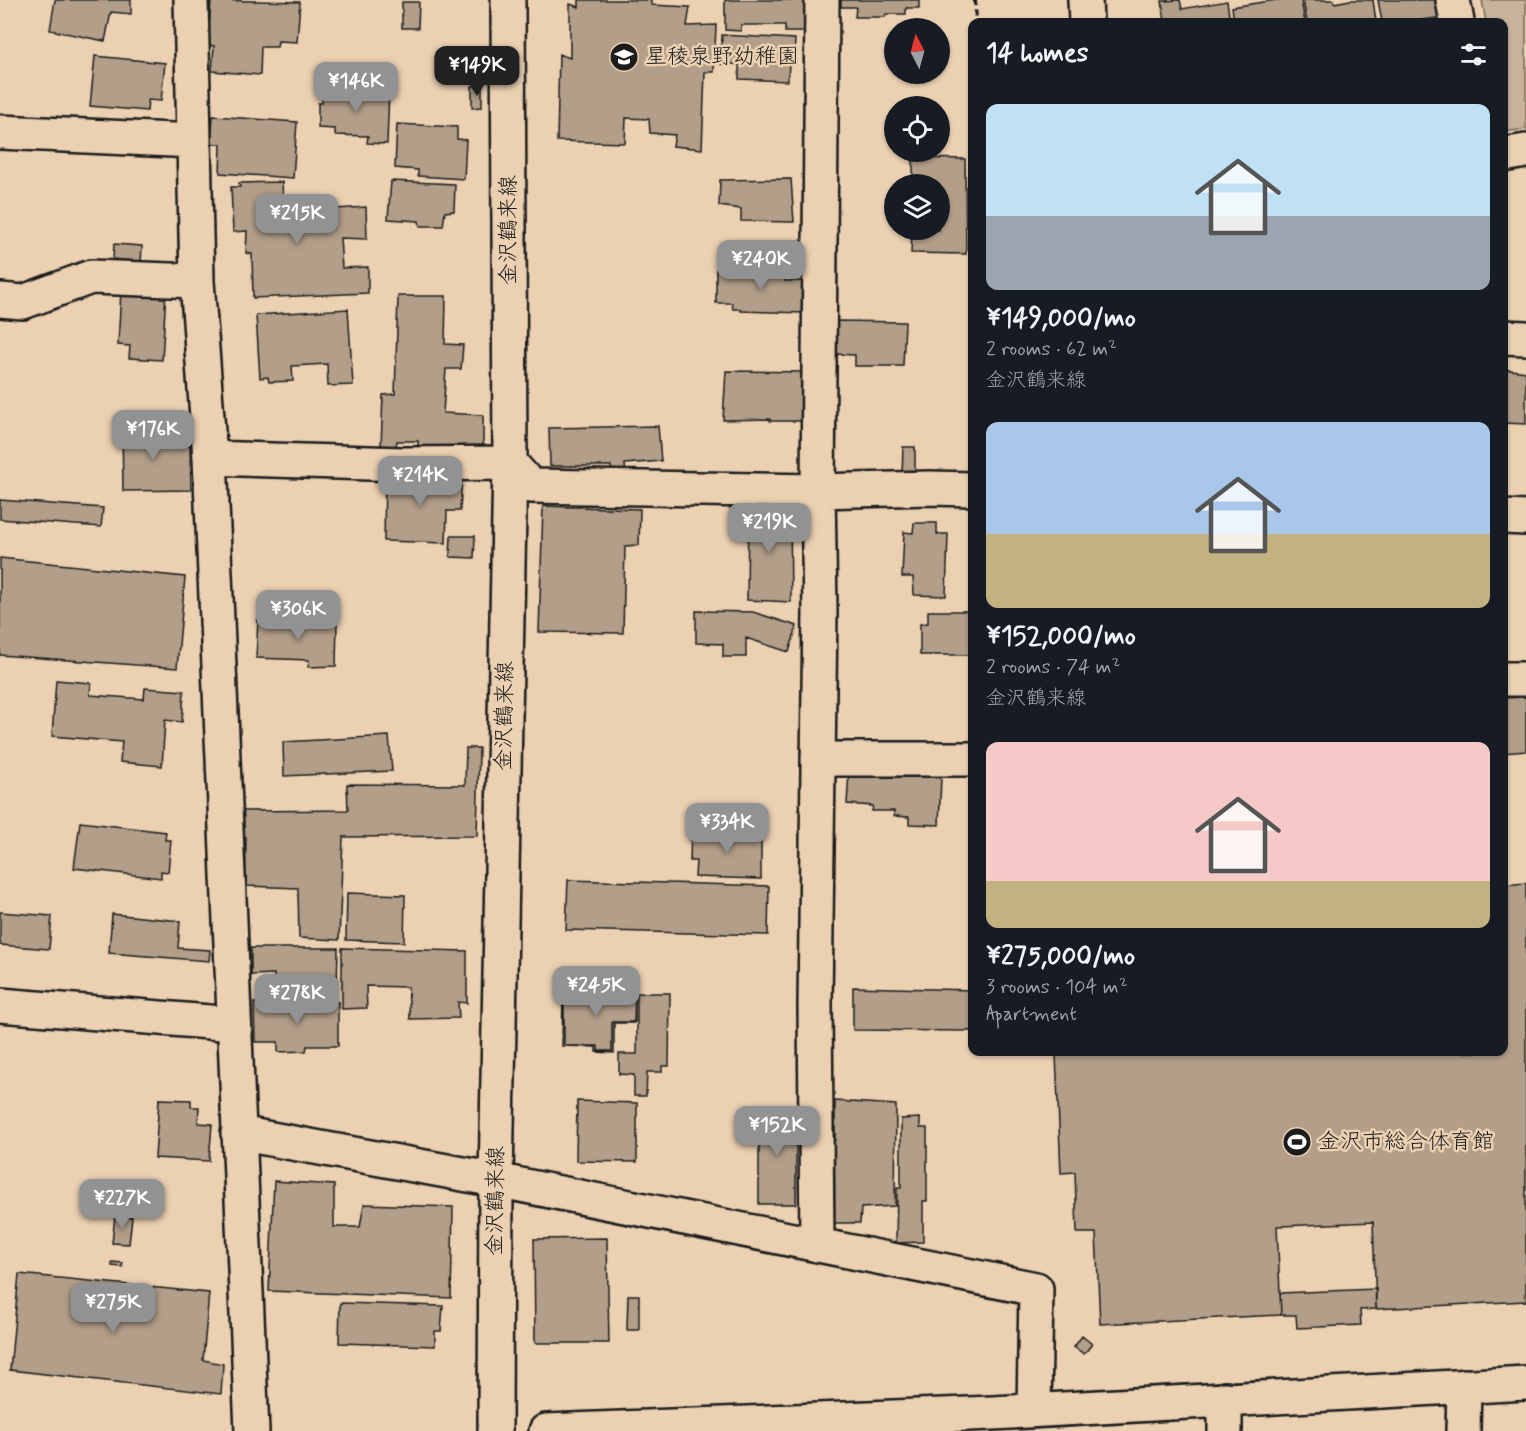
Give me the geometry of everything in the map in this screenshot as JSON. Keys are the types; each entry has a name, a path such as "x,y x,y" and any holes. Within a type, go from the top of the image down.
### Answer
{"street":[{"path":"191,0 197,281 210,458 252,1431"},
{"name":"金沢鶴来線","path":"495,1431 496,1180 510,464 508,0"},
{"path":"817,1245 815,1005 820,610 818,491 822,0"},
{"path":"1085,0 1086,18"},
{"path":"1453,0 1455,18"},
{"path":"0,132 194,141"},
{"path":"1508,154 1526,151"},
{"path":"0,300 23,302 91,277 197,281"},
{"path":"1508,337 1526,338"},
{"path":"210,458 403,464 510,464 531,486 818,491 968,489"},
{"path":"1508,517 1526,518"},
{"path":"1508,679 1526,679"},
{"path":"818,759 968,759"},
{"path":"0,1005 234,1024"},
{"path":"238,1133 496,1180 1036,1289 1034,1410"},
{"path":"546,1431 993,1422 1034,1410 1526,1383"},
{"path":"1463,1431 1464,1386"},
{"path":"1225,1399 1225,1431"}],"path":[{"path":"975,0 976,18"}],"shaded area":[{"path":"1482,0 1526,0 1526,129 1508,131 1508,18 1485,18"}],"building":[{"path":"55,0 131,0 131,14 111,12 105,41 50,30"},
{"path":"211,0 300,2 297,42 278,41 277,47 261,47 260,75 212,71 214,46 208,45"},
{"path":"579,0 651,0 651,5 690,7 687,26 716,25 714,72 705,72 702,149 673,146 675,135 650,133 649,119 626,118 625,143 557,141 559,54 570,58 570,4 579,7"},
{"path":"725,0 807,0 807,32 785,32 785,25 741,25 741,31 725,30"},
{"path":"841,0 919,0 919,8 906,8 906,14 886,14 885,17 855,17 856,7 841,7"},
{"path":"1180,0 1182,9 1227,1 1229,18 1164,18 1162,1"},
{"path":"1276,0 1301,0 1304,18 1233,18 1232,7"},
{"path":"1303,0 1334,0 1334,3 1373,0 1375,18 1306,18"},
{"path":"1378,0 1440,0 1443,17 1436,18 1381,18"},
{"path":"402,2 419,2 418,28 402,28"},
{"path":"722,35 795,39 794,62 789,63 788,81 739,79 739,64 721,64"},
{"path":"95,56 165,63 161,101 148,100 147,111 90,106"},
{"path":"472,86 482,86 482,107 472,108"},
{"path":"323,87 389,90 387,144 367,143 368,136 335,135 335,129 318,128 318,103 322,103"},
{"path":"213,116 297,122 293,178 220,173 221,144 211,144"},
{"path":"397,124 457,127 457,139 466,140 464,179 418,176 418,170 395,168"},
{"path":"950,159 965,159 966,254 911,253 912,240 950,240 950,174 913,174 913,162 950,162"},
{"path":"791,179 794,222 741,221 741,209 719,206 720,180"},
{"path":"391,181 455,184 454,211 445,212 443,226 420,226 419,221 388,219"},
{"path":"282,182 284,221 321,221 320,210 366,207 367,239 340,238 342,268 368,267 368,293 253,298 252,254 246,253 247,231 233,232 231,187 240,187 239,183"},
{"path":"114,244 142,246 141,262 113,259"},
{"path":"716,270 785,271 785,281 807,281 806,313 741,311 741,309 733,309 732,303 716,303"},
{"path":"121,290 166,292 162,360 129,358 130,346 118,345"},
{"path":"398,296 446,296 445,344 463,345 461,369 446,369 443,413 483,415 483,450 418,450 418,441 397,441 395,450 381,447 383,395 395,394"},
{"path":"348,309 353,385 328,386 327,364 292,366 293,381 269,382 268,377 260,378 256,315"},
{"path":"836,321 905,322 903,366 855,366 855,355 835,354"},
{"path":"1508,370 1526,372 1526,424 1508,423"},
{"path":"726,371 804,372 804,421 723,420"},
{"path":"156,423 156,446 190,445 191,490 123,491 122,424"},
{"path":"658,426 661,461 625,464 626,476 611,476 611,466 550,466 549,428"},
{"path":"903,447 915,447 915,475 902,475"},
{"path":"385,475 462,477 460,511 447,511 446,543 384,541"},
{"path":"0,500 103,508 101,527 0,519"},
{"path":"543,506 640,509 639,545 625,546 623,633 539,632"},
{"path":"748,507 790,507 791,602 747,600"},
{"path":"914,523 937,523 937,534 948,534 946,596 914,595 913,577 902,577 904,532 913,533"},
{"path":"451,536 475,536 474,558 450,557"},
{"path":"0,558 185,577 177,668 0,655"},
{"path":"696,611 753,612 797,626 789,652 746,638 746,657 723,657 723,644 696,643"},
{"path":"928,611 968,611 968,655 920,655 920,624 928,623"},
{"path":"258,619 337,622 336,666 308,667 309,660 256,658"},
{"path":"56,680 91,683 90,695 144,699 145,688 184,691 182,722 165,720 162,766 120,762 122,742 52,736"},
{"path":"1526,697 1526,751 1508,753 1508,698"},
{"path":"389,736 392,771 284,776 283,742"},
{"path":"466,748 479,748 477,836 343,837 339,940 299,938 298,888 245,886 246,837 240,836 241,811 348,810 347,784 465,785"},
{"path":"849,772 941,777 939,825 909,824 909,817 894,816 894,811 872,811 873,806 847,804"},
{"path":"80,822 166,832 165,840 171,840 168,872 161,871 161,878 74,868"},
{"path":"691,831 761,832 761,879 695,877 696,861 690,861"},
{"path":"568,880 769,886 768,935 566,930"},
{"name":"金沢市総合体育館","path":"1526,883 1526,1301 1376,1309 1373,1222 1277,1226 1281,1315 1100,1324 1096,1233 1077,1233 1075,1172 1061,1173 1056,1056 1508,1056 1508,885"},
{"path":"347,893 405,895 404,942 346,940"},
{"path":"0,912 52,916 49,949 0,945"},
{"path":"112,914 180,921 178,948 210,950 209,961 109,953"},
{"path":"251,948 338,948 337,987 274,987 274,974 251,975"},
{"path":"342,948 467,951 467,1003 458,1002 459,1018 410,1019 408,987 366,986 367,1008 342,1009"},
{"path":"853,987 968,990 968,1031 853,1030"},
{"path":"595,989 635,990 634,1023 614,1023 614,1053 596,1052 596,1047 562,1046 563,992 595,993"},
{"path":"596,990 635,990 635,1022 612,1022 612,1051 598,1051 598,1046 564,1046 564,994 596,994"},
{"path":"637,993 670,993 669,1066 662,1066 662,1072 647,1072 646,1096 634,1096 634,1075 619,1074 619,1054 637,1054"},
{"path":"338,1002 338,1046 307,1046 306,1051 278,1052 278,1042 255,1042 254,1003"},
{"path":"159,1099 191,1100 191,1107 199,1107 198,1123 212,1124 209,1161 155,1158"},
{"path":"577,1101 637,1103 637,1162 576,1161"},
{"path":"835,1101 896,1105 895,1206 861,1208 860,1223 829,1223 829,1140 835,1140"},
{"path":"759,1110 796,1111 796,1204 759,1204"},
{"path":"920,1118 920,1128 927,1128 927,1201 923,1201 923,1242 896,1243 897,1188 901,1188 901,1119"},
{"path":"274,1181 334,1185 334,1227 360,1227 364,1204 453,1207 451,1298 269,1291"},
{"path":"115,1216 132,1217 129,1244 112,1243"},
{"path":"607,1238 609,1343 535,1343 534,1239"},
{"path":"112,1262 123,1263 122,1267 112,1266"},
{"path":"19,1274 209,1293 203,1360 223,1364 221,1394 10,1370"},
{"path":"1376,1289 1376,1309 1360,1310 1361,1325 1297,1328 1296,1315 1281,1315 1280,1293"},
{"path":"628,1295 639,1295 639,1330 627,1330"},
{"path":"340,1303 443,1306 441,1331 435,1331 435,1346 339,1343"},
{"path":"1082,1336 1092,1344 1084,1354 1074,1347"}],"place":[{"name":"星稜泉野幼稚園","path":"624,57"},
{"name":"金沢市総合体育館","path":"1297,1142"}]}
